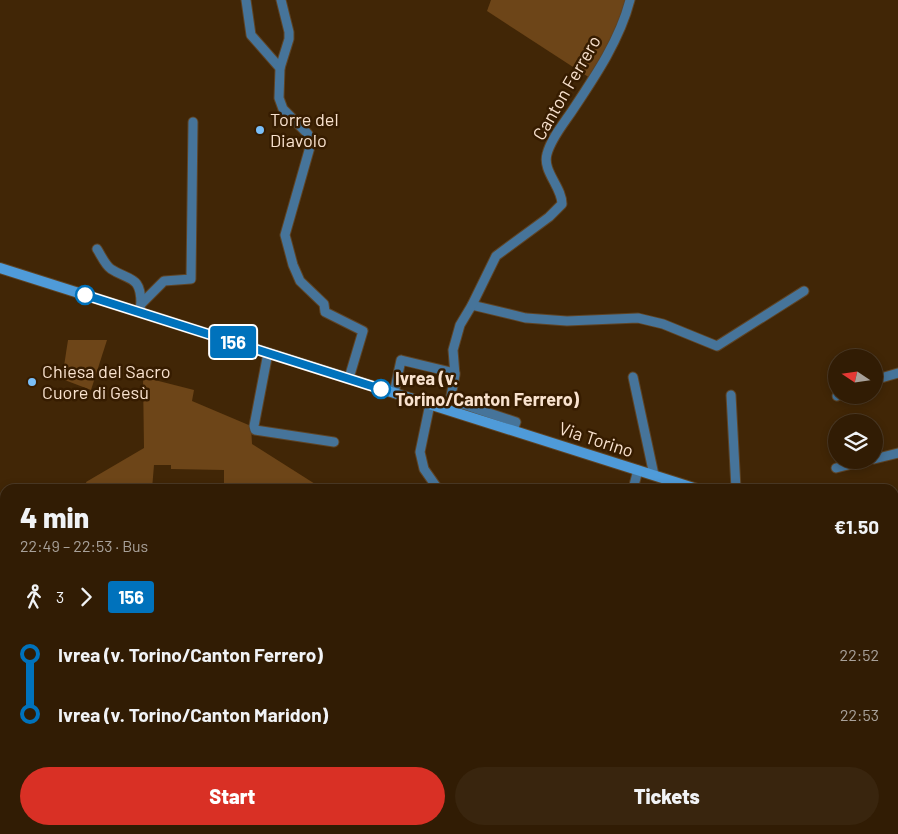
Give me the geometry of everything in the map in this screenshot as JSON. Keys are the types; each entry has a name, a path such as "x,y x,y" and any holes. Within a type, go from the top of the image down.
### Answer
{"street":[{"path":"246,0 251,35 280,68"},
{"path":"281,0 289,39 280,68 279,98 283,109 308,134 310,147 286,235 300,281 324,304 325,312 363,332 349,378"},
{"name":"Canton Ferrero","path":"513,430 516,422 511,419 462,404 451,396 455,373 453,350 460,325 496,256 549,217 562,204 562,197 546,164 546,154 595,76 622,25 630,0"},
{"path":"140,308 164,281 191,279 193,122"},
{"path":"97,250 109,268 137,283 141,292 140,308"},
{"name":"Via Torino","path":"0,268 140,308 268,352 682,484"},
{"path":"472,305 526,318 567,321 638,318 663,324 717,346 804,291"},
{"path":"268,352 254,426 256,430 334,442"},
{"path":"394,392 401,360 455,373"},
{"path":"883,377 898,373"},
{"name":"Via Torino","path":"633,376 654,475"},
{"path":"731,395 736,484"},
{"path":"430,404 420,452 424,469 434,484"},
{"path":"883,457 898,453"},
{"name":"Via Torino","path":"634,484 638,470"}],"shaded area":[{"path":"491,0 627,0 618,25 590,78 487,11"},
{"path":"68,340 107,340 91,390 62,379"},
{"path":"143,377 194,390 192,401 251,426 252,444 315,484 224,484 224,470 171,469 171,465 154,465 152,484 87,484 86,482 144,448"}],"bus line":[{"name":"156","path":"85,295 381,389"}],"place":[{"name":"Torre del Diavolo","path":"260,130"},
{"name":"Chiesa del Sacro Cuore di Gesù","path":"32,382"},
{"name":"Ivrea (v. Torino/Canton Ferrero)","path":"381,389"}]}
